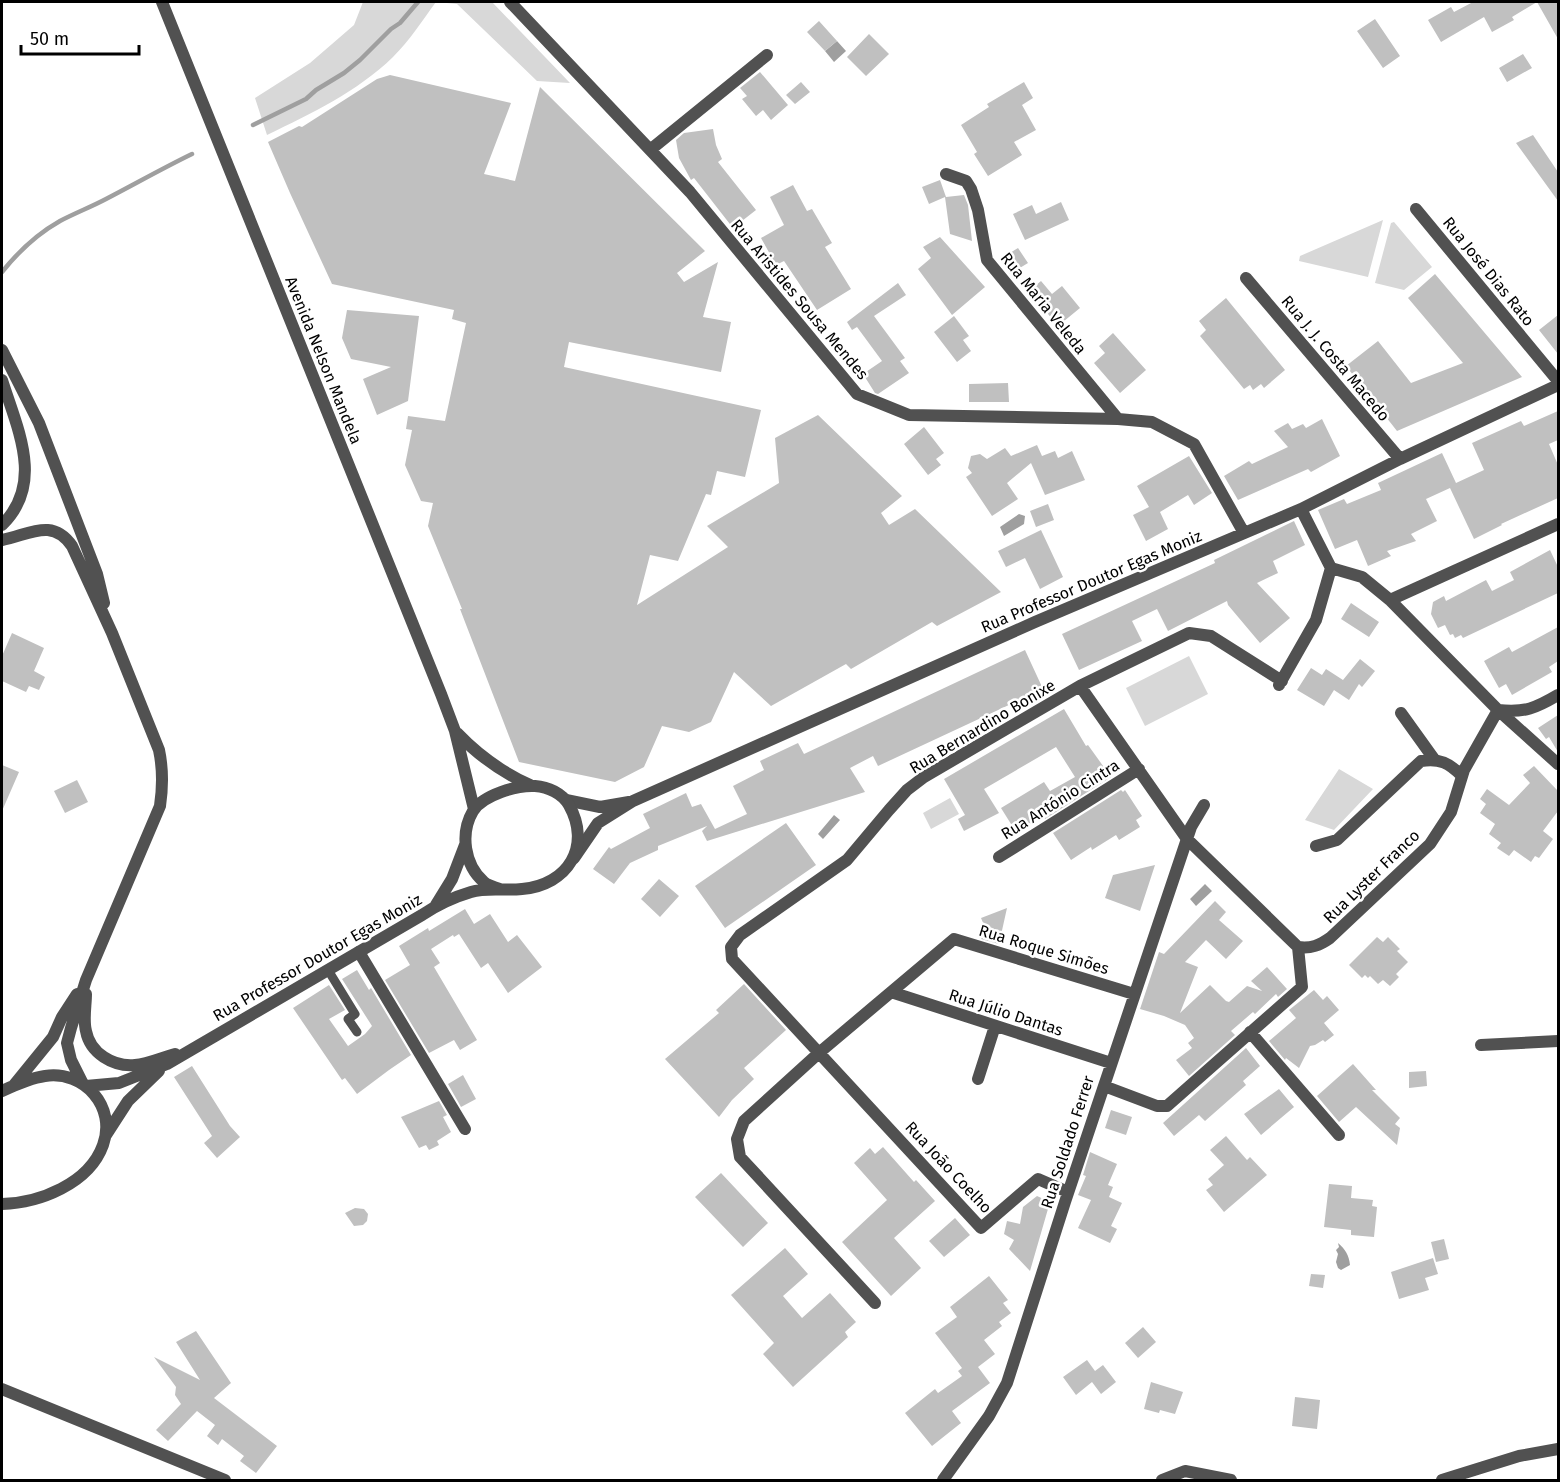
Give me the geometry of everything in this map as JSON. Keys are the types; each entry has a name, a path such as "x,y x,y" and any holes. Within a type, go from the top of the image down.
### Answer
{"street":[{"name":"Avenida Nelson Mandela","path":"162,2 455,730"},
{"name":"Rua Aristides Sousa Mendes","path":"510,2 690,192 857,394 909,416 1118,419 1152,422 1194,444 1244,533"},
{"path":"650,150 767,55"},
{"name":"Rua Maria Veleda","path":"946,174 966,181 971,189 978,210 987,260 1118,419"},
{"name":"Rua José Dias Rato","path":"1416,208 1558,383"},
{"name":"Rua J. J. Costa Macedo","path":"1246,278 1400,459"},
{"path":"2,350 39,423 97,574 112,633"},
{"path":"2,380 19,435 26,468 23,489 17,504 2,525"},
{"name":"Rua Professor Doutor Egas Moniz","path":"633,801 1035,622 1301,509 1558,383"},
{"path":"1301,509 1331,568 1362,577 1390,600 1498,710 1558,764"},
{"path":"1390,600 1558,524"},
{"path":"2,540 47,530 57,532 72,546 112,633 159,750 163,768 160,806 86,980 67,1043 71,1060 84,1084 99,1101 105,1118 106,1135"},
{"name":"Rua Bernardino Bonixe","path":"820,1052 732,959 731,947 740,935 847,860 888,810 916,784 1080,686 1189,633 1211,636 1281,683 1317,620 1331,568"},
{"path":"1080,686 1187,839 1298,946 1302,987 1167,1106 1157,1106 1104,1086"},
{"path":"1498,710 1517,712 1536,708 1558,695"},
{"name":"Rua Lyster Franco","path":"1298,946 1307,948 1320,945 1330,938 1430,844 1451,812 1462,776 1498,710"},
{"path":"1401,713 1434,759"},
{"path":"455,730 474,751 503,772 531,786"},
{"path":"455,730 474,810"},
{"path":"1316,846 1337,840 1421,761 1434,759 1449,763 1462,776"},
{"name":"Rua António Cintra","path":"999,856 1139,769"},
{"path":"436,905 452,879 465,845 466,831 474,810 488,797 502,791 531,786 545,787 566,800 600,807 633,801"},
{"path":"566,800 576,818 579,830 574,858"},
{"path":"465,845 470,865 484,883 500,890 539,886 555,878 574,858 598,823 633,801"},
{"name":"Rua Soldado Ferrer","path":"943,1480 989,1416 1007,1383 1134,994 1191,827 1204,805"},
{"name":"Rua Professor Doutor Egas Moniz","path":"192,1049 436,905 473,891 500,890"},
{"name":"Rua Roque Simões","path":"891,992 954,939 1134,994"},
{"path":"359,952 465,1129"},
{"path":"86,980 85,1030 90,1043 99,1054 109,1060 135,1065 192,1049"},
{"path":"7,1089 53,1037 62,1017 86,980"},
{"path":"875,1303 740,1157 736,1139 744,1121 891,992"},
{"name":"Rua Júlio Dantas","path":"891,992 1111,1063"},
{"path":"978,1079 995,1026"},
{"path":"1250,1032 1339,1135"},
{"path":"1481,1045 1558,1041"},
{"path":"7,1089 44,1076 61,1075 84,1084 119,1083 167,1064 192,1049"},
{"name":"Rua João Coelho","path":"820,1052 981,1228 1038,1179 1068,1192"},
{"path":"2,1205 41,1198 63,1188 79,1176 94,1162 106,1135 128,1101 167,1064"},
{"path":"2,1389 225,1480"},
{"path":"1442,1480 1519,1456 1558,1449"},
{"path":"1162,1480 1185,1471 1231,1480"}],"lane":[{"path":"328,970 355,1014 348,1018 357,1032"}],"shaded area":[{"path":"363,2 436,2 405,44 364,81 333,101 267,135 255,98 310,63 354,25"},
{"path":"436,2 492,2 570,83 537,81 457,4"},
{"path":"837,41 846,51 834,62 825,51"},
{"path":"1383,220 1368,277 1299,261 1300,256"},
{"path":"1394,222 1432,267 1404,290 1375,283 1391,223"},
{"path":"1019,514 1025,516 1024,524 1004,536 1000,527"},
{"path":"1189,656 1208,694 1145,726 1126,688"},
{"path":"1339,769 1373,789 1334,830 1305,820"},
{"path":"950,798 959,814 931,829 923,813"},
{"path":"834,815 840,820 823,839 818,834"},
{"path":"1205,884 1212,891 1196,906 1190,899"},
{"path":"1338,1243 1346,1252 1350,1265 1341,1270 1336,1262"}],"building":[{"path":"1473,2 1537,2 1512,17 1514,20 1492,32 1484,17 1441,42 1428,20 1451,7 1454,12"},
{"path":"1537,2 1558,2 1558,39"},
{"path":"1375,19 1400,56 1383,68 1357,31"},
{"path":"819,21 837,41 825,51 807,32"},
{"path":"869,34 889,54 866,76 847,57"},
{"path":"1523,54 1532,68 1507,82 1499,68"},
{"path":"760,72 788,105 771,120 763,110 756,116 742,99 747,96 740,88"},
{"path":"390,75 511,103 484,174 515,181 540,87 705,251 677,273 684,282 718,262 703,317 731,322 721,372 569,342 564,367 761,410 745,477 717,471 711,495 706,494 678,561 650,555 637,605 728,547 707,526 779,483 775,438 818,415 902,496 881,513 889,525 915,509 1001,592 937,626 932,622 851,669 846,664 771,706 734,672 711,722 689,732 662,726 644,767 615,782 519,762 460,609 462,609 428,526 433,503 421,501 405,465 412,430 406,429 408,416 445,421 466,323 452,319 454,310 332,284 268,142 299,126 302,127 377,79"},
{"path":"801,82 810,92 795,104 786,95"},
{"path":"1024,82 1033,98 1022,105 1036,130 1014,142 1022,155 988,176 974,154 977,152 961,125 989,107 987,104"},
{"path":"713,129 722,159 718,162 756,210 733,228 694,178 691,180 679,158 676,140 684,133"},
{"path":"1533,135 1558,172 1558,201 1516,143"},
{"path":"940,180 946,197 964,195 968,205 972,241 950,234 945,197 929,204 922,187"},
{"path":"793,185 807,211 812,209 832,243 825,247 851,289 817,310 784,261 776,265 761,238 784,225 770,197"},
{"path":"1061,202 1069,220 1025,240 1013,214 1032,205 1036,214"},
{"path":"940,237 985,287 952,315 918,269 931,258 923,247"},
{"path":"1018,248 1028,263 1010,274 1000,259"},
{"path":"1435,274 1522,377 1397,431 1346,366 1378,341 1411,383 1463,363 1408,298"},
{"path":"1041,281 1052,294 1062,286 1080,308 1058,326 1029,291"},
{"path":"898,283 906,295 874,316 905,358 900,361 909,373 878,394 863,374 882,361 857,327 852,330 847,322"},
{"path":"1226,298 1285,370 1264,388 1261,384 1253,390 1250,385 1244,389 1200,336 1206,330 1199,321"},
{"path":"347,310 419,316 408,401 377,415 363,379 391,367 351,359 342,338"},
{"path":"1558,315 1558,354 1539,330"},
{"path":"954,316 969,336 963,340 971,351 957,362 934,332"},
{"path":"1113,333 1146,370 1120,393 1094,363 1105,353 1099,346"},
{"path":"1008,383 1009,402 969,402 969,384"},
{"path":"1558,411 1558,440 1549,444 1558,465 1558,498 1474,539 1450,488 1426,499 1437,521 1411,534 1416,541 1387,551 1391,556 1368,566 1357,540 1335,549 1318,510 1344,499 1347,504 1381,490 1378,483 1442,453 1456,483 1484,470 1472,443 1521,421 1524,426"},
{"path":"1322,419 1340,456 1311,472 1308,469 1238,500 1224,476 1249,461 1252,464 1288,447 1274,431 1288,423 1292,429 1303,424 1306,428"},
{"path":"924,427 944,453 936,459 941,465 928,475 904,444"},
{"path":"1037,445 1042,456 1055,451 1058,458 1072,451 1085,480 1045,495 1031,463 1007,483 1018,499 992,516 966,477 972,473 968,468 971,456 980,454 987,459 1005,448 1011,456"},
{"path":"1189,456 1212,493 1194,505 1188,495 1160,512 1168,529 1146,541 1133,515 1149,507 1137,486"},
{"path":"1048,504 1054,520 1036,527 1030,511"},
{"path":"1294,521 1305,545 1273,561 1278,573 1257,583 1290,618 1260,643 1227,601 1168,631 1157,609 1132,621 1142,641 1079,670 1062,634 1215,563 1214,560"},
{"path":"1041,530 1063,577 1040,589 1025,558 1006,567 998,551"},
{"path":"1550,550 1558,567 1558,593 1463,638 1461,635 1455,638 1453,634 1450,635 1445,625 1438,628 1431,614 1433,602 1444,596 1446,601 1486,580 1492,591 1514,580 1510,572"},
{"path":"1351,603 1379,622 1369,637 1341,619"},
{"path":"1558,627 1558,661 1549,667 1552,672 1512,695 1506,684 1499,688 1484,661 1509,647 1512,652"},
{"path":"12,633 44,648 34,671 45,677 39,690 29,686 26,692 2,681 2,656"},
{"path":"1025,650 1043,689 878,766 873,756 850,768 865,792 707,841 702,831 707,826 658,846 658,850 630,863 614,884 593,869 609,847 611,849 650,828 643,814 686,793 692,807 701,804 715,829 747,814 733,786 764,770 760,761 798,743 804,754"},
{"path":"1360,659 1375,671 1362,687 1359,684 1349,700 1334,690 1324,706 1297,690 1311,668 1322,675 1326,669 1343,680"},
{"path":"1064,709 1086,746 1088,745 1111,777 1045,819 1043,816 1016,832 1001,808 1044,782 1050,791 1075,777 1056,747 984,789 999,813 964,831 958,819 965,815 944,779"},
{"path":"1558,715 1558,752 1549,737 1546,739 1538,728"},
{"path":"2,765 19,772 2,811"},
{"path":"1534,766 1558,791 1558,811 1543,831 1553,839 1539,858 1535,856 1531,862 1514,850 1509,856 1497,848 1501,843 1489,834 1495,824 1480,813 1486,804 1480,799 1487,789 1509,805 1530,783 1523,775"},
{"path":"77,780 88,802 65,813 54,791"},
{"path":"1121,790 1123,792 1125,790 1142,816 1136,820 1140,827 1119,840 1116,835 1071,860 1053,833"},
{"path":"786,823 816,865 725,928 695,886"},
{"path":"1155,865 1140,911 1105,898 1113,875"},
{"path":"659,879 679,896 660,917 641,899"},
{"path":"1215,901 1226,912 1219,920 1243,941 1226,959 1206,940 1185,962 1198,967 1180,1013 1210,985 1229,1002 1247,986 1262,991 1251,981 1267,967 1287,989 1278,997 1276,994 1255,1014 1253,1012 1231,1031 1235,1035 1189,1076 1176,1060 1192,1048 1188,1043 1194,1038 1185,1025 1140,1009 1159,952 1164,954"},
{"path":"1007,908 999,944 981,939 984,925 981,918"},
{"path":"465,909 474,924 490,914 508,942 517,935 542,967 508,993 488,963 481,968 459,934 454,937 453,935 431,949 440,963 434,967 477,1040 460,1050 454,1040 429,1053 385,980 410,965 399,946"},
{"path":"1377,937 1383,942 1388,937 1400,949 1397,951 1408,962 1396,974 1399,977 1390,986 1383,980 1378,984 1370,976 1368,978 1365,975 1362,978 1349,965"},
{"path":"357,970 369,990 371,988 411,1055 357,1094 345,1078 342,1080 293,1008 329,985 345,1010 329,1019 348,1046 372,1026 342,979"},
{"path":"744,984 786,1030 744,1068 754,1079 732,1100 719,1117 665,1059 719,1013 716,1010"},
{"path":"1314,990 1323,1000 1327,996 1339,1010 1324,1023 1334,1035 1325,1042 1323,1040 1310,1046 1299,1068 1286,1058 1285,1060 1269,1041 1296,1018 1289,1010"},
{"path":"1246,1048 1260,1066 1243,1081 1246,1085 1205,1121 1199,1115 1174,1136 1163,1123"},
{"path":"1353,1064 1376,1090 1372,1090 1400,1118 1395,1124 1400,1128 1397,1145 1356,1107 1339,1122 1317,1096"},
{"path":"192,1066 230,1126 240,1137 217,1158 204,1143 212,1136 174,1077"},
{"path":"1426,1071 1427,1086 1409,1088 1409,1072"},
{"path":"463,1075 476,1099 461,1107 448,1084"},
{"path":"1279,1089 1294,1107 1261,1135 1244,1114"},
{"path":"439,1101 447,1115 443,1117 451,1132 437,1141 439,1145 429,1150 426,1145 419,1148 401,1117"},
{"path":"1111,1110 1132,1117 1126,1135 1105,1128"},
{"path":"1226,1136 1247,1160 1250,1157 1267,1175 1224,1212 1206,1190 1213,1185 1208,1179 1224,1165 1210,1150"},
{"path":"883,1147 914,1182 916,1180 935,1201 894,1238 921,1268 891,1296 842,1242 887,1200 854,1163 870,1148 875,1154"},
{"path":"1090,1152 1117,1164 1108,1185 1113,1187 1109,1197 1122,1203 1111,1226 1117,1229 1110,1243 1078,1228 1091,1200 1078,1195 1086,1176 1083,1175"},
{"path":"721,1173 768,1223 743,1247 695,1197"},
{"path":"1329,1184 1352,1186 1351,1198 1373,1200 1372,1206 1377,1207 1374,1237 1351,1235 1351,1230 1324,1227"},
{"path":"1037,1196 1050,1202 1030,1271 1009,1249 1014,1240 1004,1234 1007,1221 1020,1224 1023,1207"},
{"path":"355,1208 364,1209 368,1214 367,1221 363,1225 354,1226 345,1213"},
{"path":"955,1218 970,1235 944,1257 929,1241"},
{"path":"1444,1239 1449,1259 1436,1262 1431,1242"},
{"path":"785,1248 808,1274 783,1296 802,1318 830,1293 856,1322 845,1332 848,1337 793,1387 763,1354 774,1343 731,1295"},
{"path":"1433,1258 1438,1274 1425,1278 1429,1290 1399,1299 1391,1272"},
{"path":"1311,1274 1325,1275 1323,1288 1309,1286"},
{"path":"989,1276 1008,1300 1003,1303 1011,1313 999,1322 1002,1326 984,1340 995,1354 978,1367 990,1383 952,1411 961,1423 932,1446 905,1413 935,1389 938,1393 962,1376 958,1371 962,1368 935,1333 957,1317 950,1307"},
{"path":"1143,1327 1156,1342 1138,1358 1125,1343"},
{"path":"196,1331 231,1383 214,1398 277,1446 256,1473 240,1461 244,1456 222,1439 218,1445 207,1436 215,1425 197,1411 168,1441 156,1430 181,1404 175,1395 176,1387 154,1357 200,1380 176,1342"},
{"path":"1087,1360 1095,1371 1103,1365 1116,1382 1101,1394 1092,1382 1076,1395 1063,1377"},
{"path":"1151,1382 1183,1392 1175,1414 1144,1409"},
{"path":"1295,1397 1320,1400 1317,1429 1292,1426"}],"waterway":[{"path":"253,125 306,99 344,73 400,23 418,2"},
{"path":"2,272 28,244 52,226 192,154"}]}
